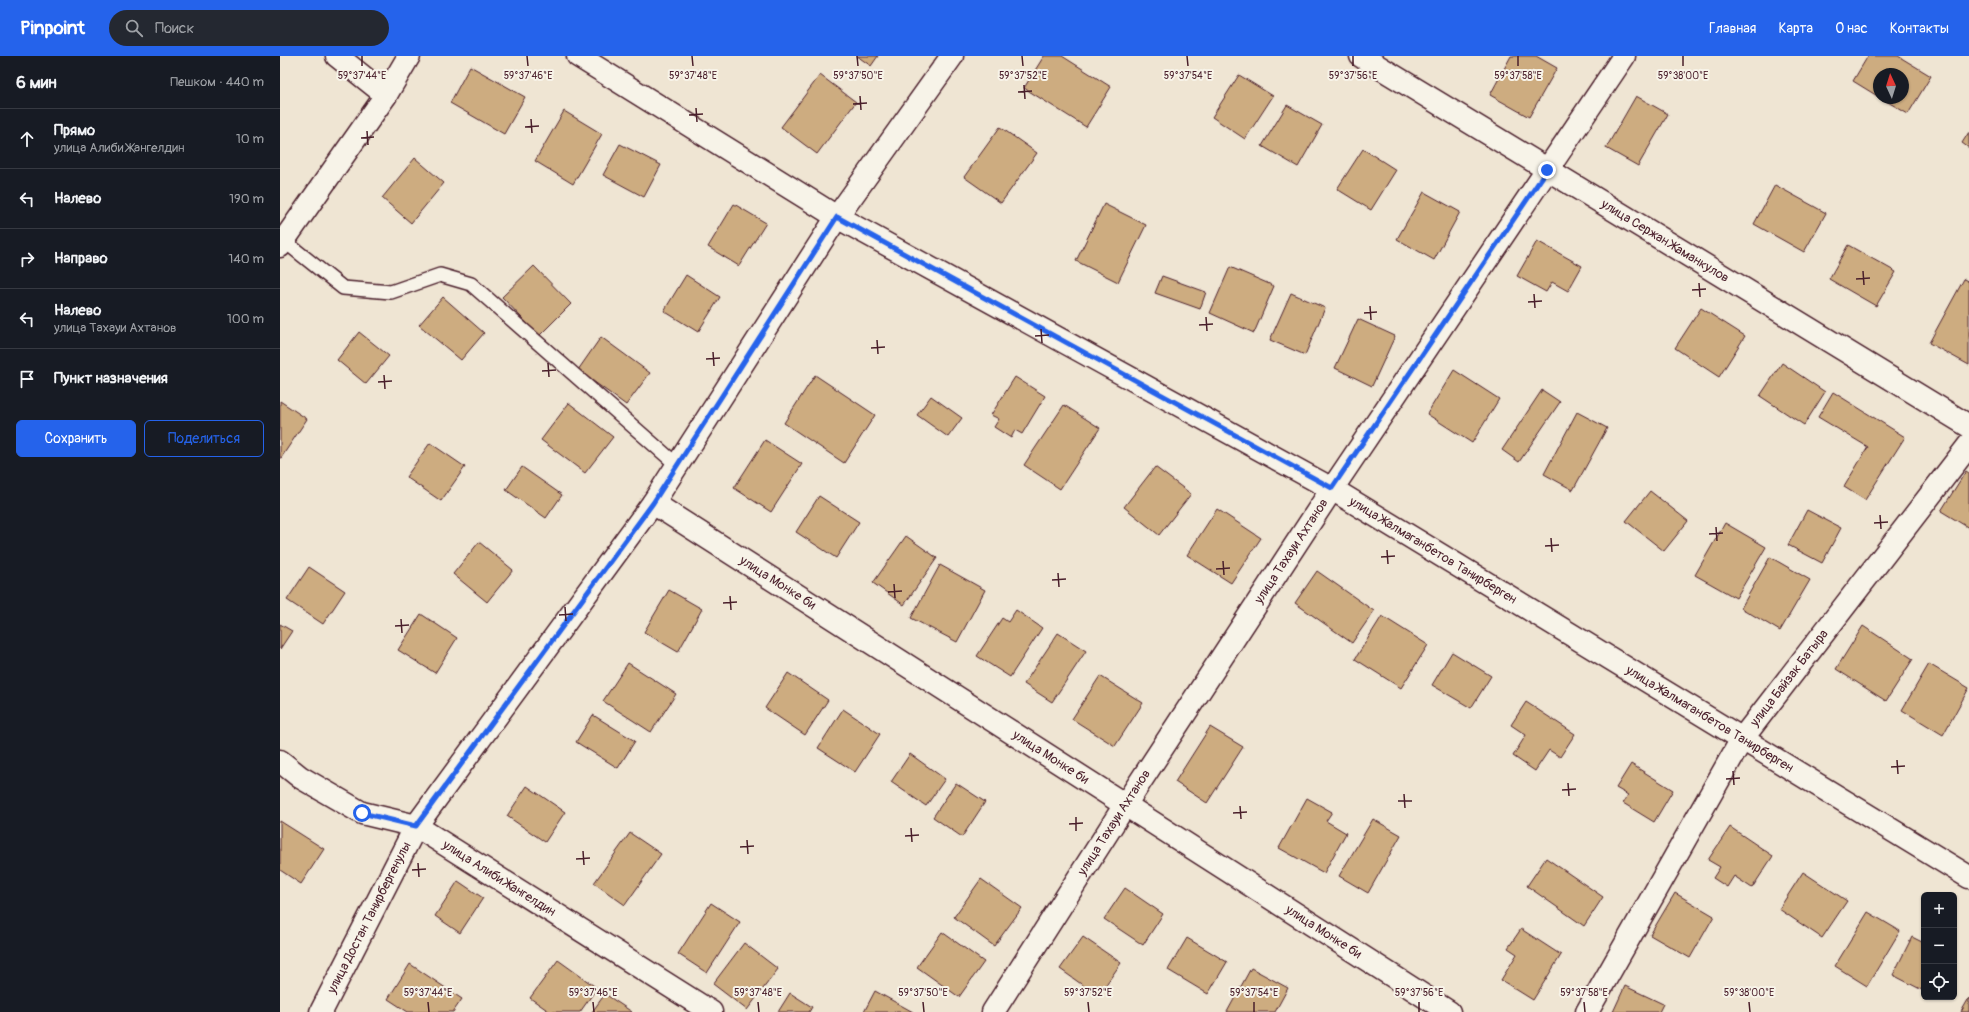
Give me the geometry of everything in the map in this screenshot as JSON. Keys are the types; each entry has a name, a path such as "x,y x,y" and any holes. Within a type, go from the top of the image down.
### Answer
{"street":[{"path":"337,56 386,95"},
{"path":"282,243 386,95 410,56"},
{"name":"улица Жалмаганбетов Танирберген","path":"578,56 837,217 1332,488 1969,877"},
{"name":"улица Достан Танирбергенулы","path":"321,1012 416,826 653,503 837,217 952,56"},
{"name":"улица Сержан Жаманкулов","path":"1361,56 1969,426"},
{"name":"улица Тахауи Ахтанов","path":"993,1012 1125,804 1332,488 1624,56"},
{"name":"улица Байзак Батыра","path":"1587,1012 1742,739 1969,445"},
{"name":"улица Монке би","path":"653,503 1449,1012"},
{"name":"улица Алиби Жангелдин","path":"280,761 300,777 362,813 416,826 711,1012"}],"lane":[{"path":"282,243 343,288 390,292 440,275 471,284 677,465"}],"building":[{"path":"857,56 878,56 871,66"},
{"path":"1044,56 1062,56 1111,87 1086,127 1024,88"},
{"path":"1511,56 1536,56 1557,68 1529,117 1490,95"},
{"path":"1868,56 1898,56 1931,76 1908,114 1891,104 1909,104 1909,68 1873,68 1873,93 1853,81"},
{"path":"470,66 525,97 504,134 450,103"},
{"path":"820,75 856,102 817,154 781,127"},
{"path":"1239,75 1273,96 1245,139 1212,117"},
{"path":"1636,96 1668,114 1638,166 1606,148"},
{"path":"1287,105 1322,125 1298,167 1262,146"},
{"path":"564,111 602,134 573,184 535,161"},
{"path":"1000,127 1037,153 1001,203 964,177"},
{"path":"1969,132 1969,148 1962,143"},
{"path":"620,144 661,165 644,197 603,175"},
{"path":"1363,149 1396,170 1371,210 1337,189"},
{"path":"415,158 444,183 411,223 382,198"},
{"path":"1775,185 1826,213 1804,252 1754,224"},
{"path":"1424,192 1460,212 1434,260 1397,239"},
{"path":"734,204 766,223 739,266 708,247"},
{"path":"1104,204 1146,225 1118,282 1076,261"},
{"path":"1537,241 1582,266 1568,291 1552,282 1546,292 1517,276"},
{"path":"1848,245 1896,272 1876,306 1829,279"},
{"path":"534,266 571,304 539,336 502,297"},
{"path":"1230,267 1274,286 1254,333 1210,313"},
{"path":"686,275 720,297 698,332 664,311"},
{"path":"1162,276 1206,292 1200,309 1155,293"},
{"path":"1964,279 1969,282 1969,365 1929,343"},
{"path":"1291,293 1325,308 1305,355 1270,340"},
{"path":"443,297 484,333 461,360 419,325"},
{"path":"1701,308 1745,336 1719,377 1675,348"},
{"path":"1358,319 1395,336 1372,386 1335,368"},
{"path":"359,332 389,356 366,384 337,360"},
{"path":"601,337 650,373 626,405 578,370"},
{"path":"1782,363 1825,392 1804,425 1760,396"},
{"path":"1454,370 1499,399 1472,443 1427,414"},
{"path":"815,375 875,415 844,463 784,423"},
{"path":"1015,377 1045,396 1022,434 1015,430 1011,438 994,427 999,419 991,415"},
{"path":"1542,390 1560,402 1519,462 1502,450"},
{"path":"1833,392 1905,437 1865,500 1844,487 1868,447 1818,417"},
{"path":"931,396 962,418 948,437 917,415"},
{"path":"280,401 307,419 281,458 280,458"},
{"path":"569,403 613,437 585,473 541,440"},
{"path":"1064,405 1100,428 1060,489 1024,465"},
{"path":"1577,412 1607,428 1573,490 1544,474"},
{"path":"765,440 802,464 771,512 734,488"},
{"path":"430,443 465,467 441,501 406,477"},
{"path":"522,467 562,495 546,518 506,490"},
{"path":"1155,467 1191,494 1159,535 1124,507"},
{"path":"1966,471 1969,473 1969,528 1941,511"},
{"path":"1650,491 1688,521 1664,551 1626,521"},
{"path":"819,496 859,522 836,558 796,532"},
{"path":"1217,509 1261,538 1231,583 1187,555"},
{"path":"1807,510 1841,528 1822,563 1788,545"},
{"path":"1725,523 1766,547 1736,598 1695,575"},
{"path":"906,536 937,558 904,605 873,583"},
{"path":"479,542 513,570 487,602 453,574"},
{"path":"1770,557 1810,580 1780,631 1741,608"},
{"path":"940,565 985,590 957,642 911,618"},
{"path":"309,567 345,591 323,624 287,600"},
{"path":"1317,571 1374,611 1352,643 1295,603"},
{"path":"669,590 702,609 678,652 644,632"},
{"path":"1016,610 1042,628 1010,677 977,656 1002,618 1008,622"},
{"path":"421,614 457,638 435,673 398,650"},
{"path":"1382,616 1428,645 1401,688 1355,659"},
{"path":"280,624 292,631 280,649"},
{"path":"1863,626 1913,659 1886,701 1836,669"},
{"path":"1058,633 1086,651 1052,702 1024,684"},
{"path":"1452,652 1491,676 1471,708 1432,685"},
{"path":"628,663 676,694 651,732 603,701"},
{"path":"1929,664 1969,688 1943,735 1902,710"},
{"path":"788,673 828,700 805,735 765,708"},
{"path":"1100,676 1143,703 1115,746 1072,719"},
{"path":"1526,702 1575,734 1560,757 1549,750 1535,771 1513,756 1526,735 1511,725"},
{"path":"843,709 880,734 855,772 818,748"},
{"path":"593,715 635,741 618,768 576,742"},
{"path":"1210,727 1243,747 1207,803 1175,782"},
{"path":"910,754 945,779 926,806 891,782"},
{"path":"1631,764 1673,790 1654,822 1623,803 1628,795 1616,788"},
{"path":"956,783 985,802 962,837 933,817"},
{"path":"527,786 565,812 545,842 507,816"},
{"path":"1307,798 1332,812 1326,821 1346,833 1324,873 1279,848"},
{"path":"1373,819 1401,835 1368,893 1339,876"},
{"path":"280,821 324,849 301,884 280,870"},
{"path":"1730,827 1773,856 1752,888 1734,876 1727,887 1713,878 1720,867 1708,860"},
{"path":"630,833 661,854 625,905 594,883"},
{"path":"1546,858 1603,897 1584,926 1527,886"},
{"path":"1803,872 1847,901 1822,938 1779,909"},
{"path":"981,879 1022,908 994,946 954,917"},
{"path":"458,881 483,898 460,933 435,916"},
{"path":"1125,888 1163,914 1143,945 1104,919"},
{"path":"1675,893 1714,916 1690,958 1650,935"},
{"path":"711,903 740,922 707,973 678,954"},
{"path":"1868,912 1900,931 1867,986 1835,966"},
{"path":"1521,929 1561,955 1533,1000 1501,980 1517,954 1508,948"},
{"path":"942,932 984,962 959,997 917,967"},
{"path":"1083,937 1121,963 1098,996 1060,969"},
{"path":"1912,937 1921,942 1921,989 1893,975"},
{"path":"1187,938 1227,962 1208,994 1168,970"},
{"path":"744,943 778,969 747,1010 713,984"},
{"path":"558,960 597,988 580,1012 550,1012 530,998"},
{"path":"410,964 462,999 453,1012 408,1012 388,999"},
{"path":"1251,968 1288,988 1275,1012 1227,1012"},
{"path":"1625,986 1663,1004 1659,1012 1613,1012"},
{"path":"875,991 913,1012 864,1012"},
{"path":"790,993 812,1007 809,1012 778,1012"},
{"path":"605,994 632,1012 592,1012"},
{"path":"1969,998 1969,1012 1961,1012"}],"route":[{"path":"362,813 416,826 653,503 837,217 1332,488 1547,170"}]}
